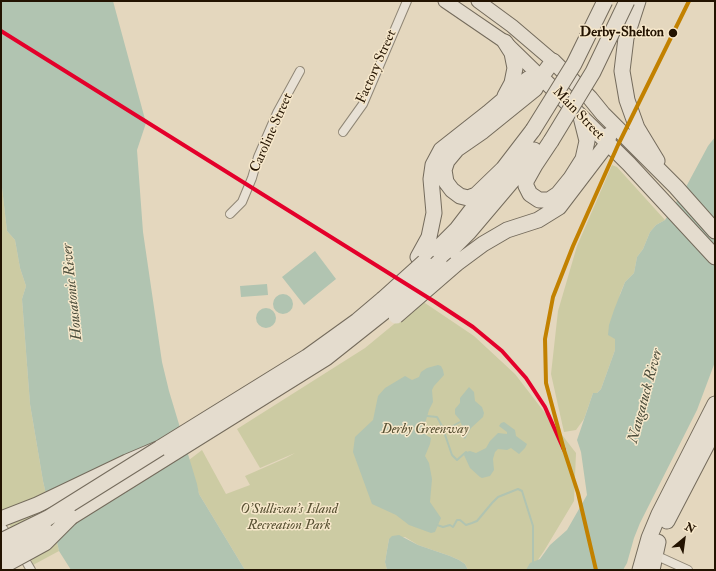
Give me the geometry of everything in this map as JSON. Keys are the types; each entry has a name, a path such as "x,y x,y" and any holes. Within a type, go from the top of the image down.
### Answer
{"highway":[{"path":"581,116 587,141 583,159 571,178 558,194 549,200 539,200 530,194 526,186 526,181 535,164 542,136 574,64 605,1"},
{"path":"389,308 469,232 513,180 561,109 586,67 618,1"},
{"path":"553,61 534,89 483,131 457,149 447,162 444,170 446,182 452,190 460,196 468,198 476,196 504,168 542,136 593,72 627,1"},
{"path":"638,1 626,38 622,71 626,100 637,128 665,176"},
{"path":"498,104 508,91 515,74 512,53 505,42"},
{"name":"Main Street","path":"553,61 590,98 624,136 676,187 715,231"},
{"path":"1,541 48,518 160,448 266,389 323,367 362,342 389,308 421,260 429,237 434,213 431,179 433,165 441,150 528,79 541,77"},
{"name":"Main Street","path":"541,77 667,204 715,257"},
{"path":"1,553 71,517 266,389 357,321 389,308 456,264 483,244 507,230 538,220 559,206 613,150 603,114"},
{"path":"421,260 457,229 504,168"},
{"path":"652,570 659,540 671,503 715,404"},
{"path":"640,570 649,538 715,429"},
{"path":"1,519 38,505 133,459 160,448"},
{"path":"1,568 45,543 71,517"}],"main road":[{"name":"Main Street","path":"445,1 505,42 541,77"},
{"name":"Main Street","path":"478,1 512,26 553,61"}],"street":[{"name":"Factory Street","path":"343,132 363,104 407,1"},
{"name":"Caroline Street","path":"230,214 242,202 252,178 258,156 277,113 300,71"},
{"path":"1,526 31,570"},
{"path":"655,555 688,570"}],"green space":[{"path":"612,165 617,167 665,220 656,225 650,232 643,249 637,257 634,273 625,282 620,294 615,350 601,389 597,393 593,393 584,419 576,430 564,432 551,374 558,311 577,246"},
{"path":"1,179 7,231 15,240 20,268 26,286 22,299 30,404 43,481 59,551 33,565 31,558 1,512"},
{"name":"Derby Greenway","path":"422,301 474,336 515,374 576,453 574,501 544,551 531,570 468,570 465,564 459,560 418,545 405,537 389,539 385,562 387,570 245,570 199,494 189,460 202,450 226,494 250,485 245,476 295,453 260,468 237,429 365,348"}],"water":[{"name":"Housatonic River","path":"1,1 113,1 146,123 137,150 143,232 162,362 199,494 245,570 71,570 59,551 43,481 30,404 22,299 26,286 20,268 15,240 7,231 1,179"},
{"name":"Naugatuck River","path":"715,137 715,362 697,410 640,523 627,563 623,570 526,570 530,563 540,559 550,545 567,530 587,495 581,452 577,440 593,393 597,393 601,389 615,350 615,339 608,335 609,325 614,310 625,282 634,273 637,257 643,249 650,232 656,225 665,220 687,185 708,146"},
{"path":"315,251 336,279 304,305 282,277"},
{"path":"267,284 268,295 241,297 240,286"},
{"path":"283,294 290,297 293,304 290,311 283,314 276,311 273,304 276,297"},
{"path":"266,308 273,311 276,318 273,325 266,328 259,325 256,318 259,311"},
{"path":"438,365 441,366 444,375 432,390 433,402 423,430 426,435 431,438 425,456 429,463 432,479 430,502 441,518 435,532 431,533 409,525 396,515 372,504 353,452 355,437 373,420 378,396 385,388 405,376 412,380 419,377 421,372 427,368"},
{"path":"469,387 474,392 475,401 482,407 484,413 483,417 471,428 465,439 462,437 463,429 460,420 455,414 455,409 460,403 460,398"},
{"path":"504,422 515,430 516,436 527,444 519,454 511,448 507,450 498,449 495,452 493,459 494,470 490,476 482,478 470,468 464,455 466,452 470,451 476,453 486,448 490,441 498,433 507,434 507,432 499,426"},
{"path":"399,535 418,545 459,560 465,564 468,570 387,570 385,562 389,539 392,536"}],"waterway":[{"path":"427,416 437,417 442,426 452,455 457,460 466,452"},
{"path":"444,431 460,422"},
{"path":"437,525 443,527 450,525 453,527 457,520 460,520 466,525 477,521 498,497 518,489 522,491 533,526 533,564"}],"railway":[{"path":"1,31 473,327 502,351 526,378 545,407 564,450"}],"transit line":[{"path":"596,570 578,493 564,450 546,383 545,339 553,297 573,246 618,145 689,1"},
{"path":"1,31 473,327 502,351 526,378 545,407 564,450"}],"place":[{"name":"Derby-Shelton","path":"673,33"}],"park label":[{"name":"O'Sullivan's Island Recreation Park","path":"289,518"}]}
